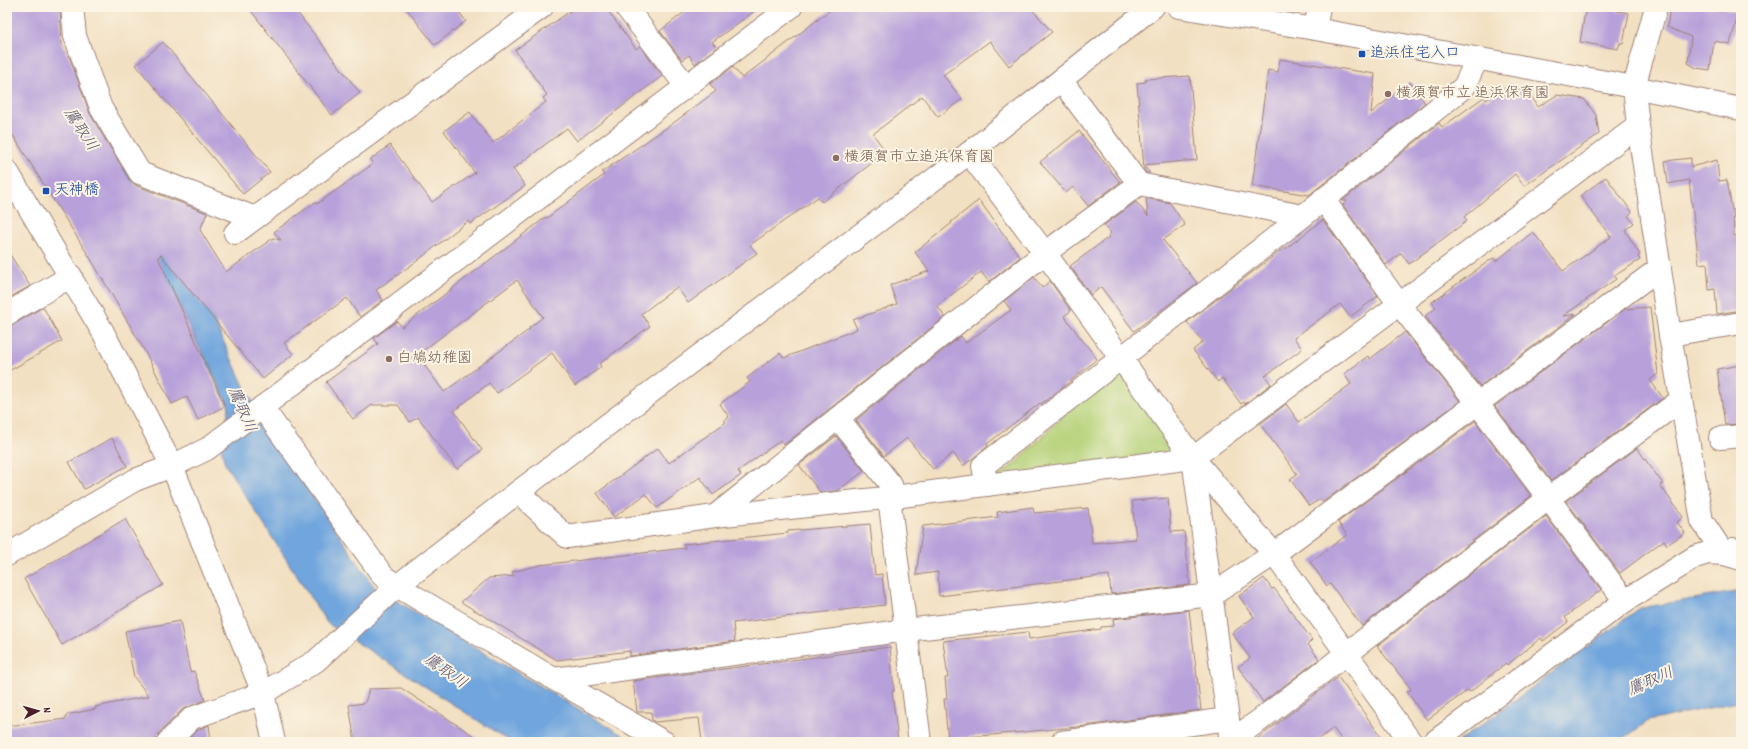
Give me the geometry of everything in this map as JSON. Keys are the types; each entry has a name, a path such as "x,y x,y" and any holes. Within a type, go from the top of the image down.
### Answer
{"street":[{"path":"72,7 75,36 101,108 140,173 255,218"},
{"path":"235,233 542,7"},
{"path":"626,7 686,86"},
{"path":"7,555 135,480 172,466 207,449 791,7"},
{"path":"168,742 192,718 263,693 316,661 394,589 518,492 970,153 1153,7"},
{"path":"1179,7 1315,29 1634,87 1741,109"},
{"path":"1315,29 1319,7"},
{"path":"1656,7 1634,87 1638,126 1670,335 1702,521 1735,552"},
{"path":"987,485 983,466 1304,216 1464,87 1477,59"},
{"path":"1061,80 1139,184 1304,216"},
{"path":"518,492 567,538 715,516 892,497 1192,458 1638,126"},
{"path":"970,153 1045,253 1192,458 1274,554 1411,742"},
{"path":"7,171 103,332 172,466 263,693 274,742"},
{"path":"715,516 1045,253 1139,184"},
{"path":"1324,200 1399,304 1478,404 1625,600"},
{"path":"554,680 906,630 1212,595 1274,554 1660,268"},
{"path":"7,314 70,276"},
{"path":"1670,335 1741,323"},
{"path":"1062,742 1229,731 1243,732 1347,654 1549,498 1681,400"},
{"path":"262,407 383,576 394,589 664,742"},
{"path":"838,418 891,485 906,630 920,742"},
{"path":"1192,458 1212,595 1229,731"},
{"path":"1434,742 1625,600 1695,557 1708,553 1735,552"}],"green space":[{"path":"1121,359 1193,458 987,485 1016,463"}],"water":[{"name":"鷹取川","path":"124,167 209,310 244,386 268,430 375,588 634,742 511,742 327,623 225,464 221,447 229,407 116,169"},
{"name":"鷹取川","path":"1741,591 1741,701 1648,721 1619,742 1458,742 1640,608"}],"building":[{"path":"7,7 60,7 62,45 71,61 90,114 129,179 135,185 207,213 200,230 226,272 273,238 281,240 274,232 315,202 317,204 373,164 370,160 390,145 432,202 475,173 444,131 470,112 493,143 546,102 543,98 547,95 515,50 576,7 605,7 636,49 640,46 662,76 577,141 567,128 513,169 525,186 470,224 468,221 417,261 376,290 383,300 360,317 347,298 284,343 293,354 263,379 161,255 158,257 225,406 198,420 187,397 172,404 143,348 92,261 7,126"},
{"path":"248,7 293,7 360,93 332,115"},
{"path":"405,7 455,7 466,21 435,45"},
{"path":"691,7 760,7 712,42 717,47 695,64 689,55 682,60 660,31"},
{"path":"834,7 1030,7 1052,32 1009,66 990,41 943,75 962,99 938,117 922,96 873,134 886,152 822,202 818,197 750,245 757,253 688,303 677,287 641,314 650,326 599,364 601,367 575,386 552,353 497,393 489,383 454,411 482,450 457,469 418,417 410,422 398,405 372,405 353,419 326,382 378,344 374,338 397,321 402,327 546,217 547,218 604,175 602,172 672,124 716,91 710,84 733,67 742,78","holes":["517,280 543,317 529,328 530,329 444,392 417,355"]},
{"path":"1586,7 1617,7 1617,11 1629,13 1623,44 1620,43 1618,49 1580,42"},
{"path":"1670,7 1719,7 1739,12 1730,44 1714,41 1710,70 1696,68 1688,63 1691,37 1667,27"},
{"path":"163,42 270,172 243,194 136,65"},
{"path":"1280,59 1375,74 1371,113 1410,82 1425,103 1309,195 1252,186 1268,70 1278,72"},
{"path":"1190,76 1197,160 1144,165 1137,83 1146,82 1145,79"},
{"path":"1505,88 1510,96 1521,89 1525,95 1529,92 1538,107 1557,95 1584,99 1596,115 1599,134 1524,186 1515,174 1464,217 1467,221 1409,264 1401,253 1386,265 1343,205 1347,201 1342,201 1439,123 1442,127 1484,97 1486,100"},
{"path":"1079,131 1120,182 1088,206 1073,187 1066,193 1040,162"},
{"path":"1691,158 1691,167 1717,160 1719,181 1727,180 1732,210 1733,209 1734,236 1738,235 1741,270 1741,310 1717,314 1715,289 1709,290 1707,263 1699,264 1689,180 1668,184 1665,161"},
{"path":"1144,166 1150,173 1146,173"},
{"path":"1606,177 1632,212 1628,216 1634,223 1625,230 1640,255 1638,256 1640,260 1614,276 1616,279 1563,316 1576,314 1480,386 1425,316 1436,308 1432,302 1493,258 1496,261 1533,232 1563,271 1611,237 1580,196"},
{"path":"1146,198 1170,203 1185,225 1163,240 1197,283 1134,331 1101,287 1091,295 1070,266 1109,237 1108,236 1111,233 1104,225 1136,202 1148,216"},
{"path":"979,200 1020,257 989,282 981,272 937,306 945,317 784,445 781,440 738,471 741,475 713,495 700,477 657,508 646,494 614,517 597,493 658,448 669,463 726,422 724,420 729,417 720,404 750,382 747,378 780,353 784,358 857,329 853,320 897,304 890,285 929,271 915,252"},
{"path":"1323,220 1378,296 1350,317 1340,304 1294,338 1302,349 1265,376 1271,384 1245,404 1244,402 1241,404 1222,378 1218,382 1193,350 1203,342 1187,322"},
{"path":"7,250 30,286 7,299"},
{"path":"1034,277 1042,288 1050,281 1071,311 1064,316 1097,359 1062,388 987,444 988,446 963,466 953,453 933,469 907,438 884,456 856,420 961,336 966,343 1011,310 1004,301"},
{"path":"43,307 62,341 7,372 7,326 13,325"},
{"path":"1650,307 1658,374 1650,380 1663,398 1551,481 1495,406 1625,309"},
{"path":"1405,332 1460,401 1323,502 1320,499 1309,506 1290,479 1297,474 1260,424 1286,404 1299,422 1351,384 1344,374 1368,356 1370,359"},
{"path":"1741,365 1741,424 1725,425 1717,369"},
{"path":"1475,421 1531,496 1362,626 1330,584 1327,586 1310,562 1347,535 1338,522"},
{"path":"836,436 864,471 837,491 820,492 799,465"},
{"path":"112,438 127,466 84,489 69,462"},
{"path":"1637,448 1663,484 1660,485 1683,517 1677,522 1685,533 1667,545 1664,540 1620,573 1566,501"},
{"path":"1168,498 1171,532 1184,531 1190,585 1111,594 1109,575 939,596 938,572 916,575 923,526 998,517 997,512 1033,507 1034,513 1088,508 1092,543 1136,539 1132,501"},
{"path":"1546,516 1601,590 1565,617 1568,622 1543,641 1541,638 1507,665 1506,663 1470,692 1468,690 1427,720 1407,692 1411,689 1377,646"},
{"path":"125,519 163,585 62,645 24,579"},
{"path":"870,524 875,575 882,574 885,605 733,623 735,641 630,656 630,651 557,660 461,602 489,578 514,576 512,572 540,565 685,548 683,544 788,533 788,531"},
{"path":"1264,578 1272,589 1274,588 1312,640 1308,644 1319,659 1263,702 1238,667 1250,658 1232,633 1254,617 1239,596"},
{"path":"1189,610 1201,710 1077,727 948,739 944,699 947,699 945,678 948,678 943,641 1028,632 1029,639 1114,626 1113,619"},
{"path":"180,621 190,672 194,671 205,700 183,709 159,733 156,742 7,742 7,726 66,719 66,715 96,709 95,707 149,696 134,677 125,631"},
{"path":"890,647 894,691 892,691 898,742 702,742 699,718 655,722 652,720 651,712 637,712 633,681"},
{"path":"1338,677 1385,742 1343,742 1333,728 1316,742 1253,742"},
{"path":"401,688 483,742 355,742 349,705 365,703 369,689"},
{"path":"209,725 211,742 186,742 199,729"}],"place":[{"name":"追浜住宅入口","path":"1362,54"},
{"name":"横須賀市立 追浜保育園","path":"1388,94"},
{"name":"横須賀市立追浜保育園","path":"836,158"},
{"name":"天神橋","path":"46,191"},
{"name":"白鳩幼稚園","path":"389,359"}]}
